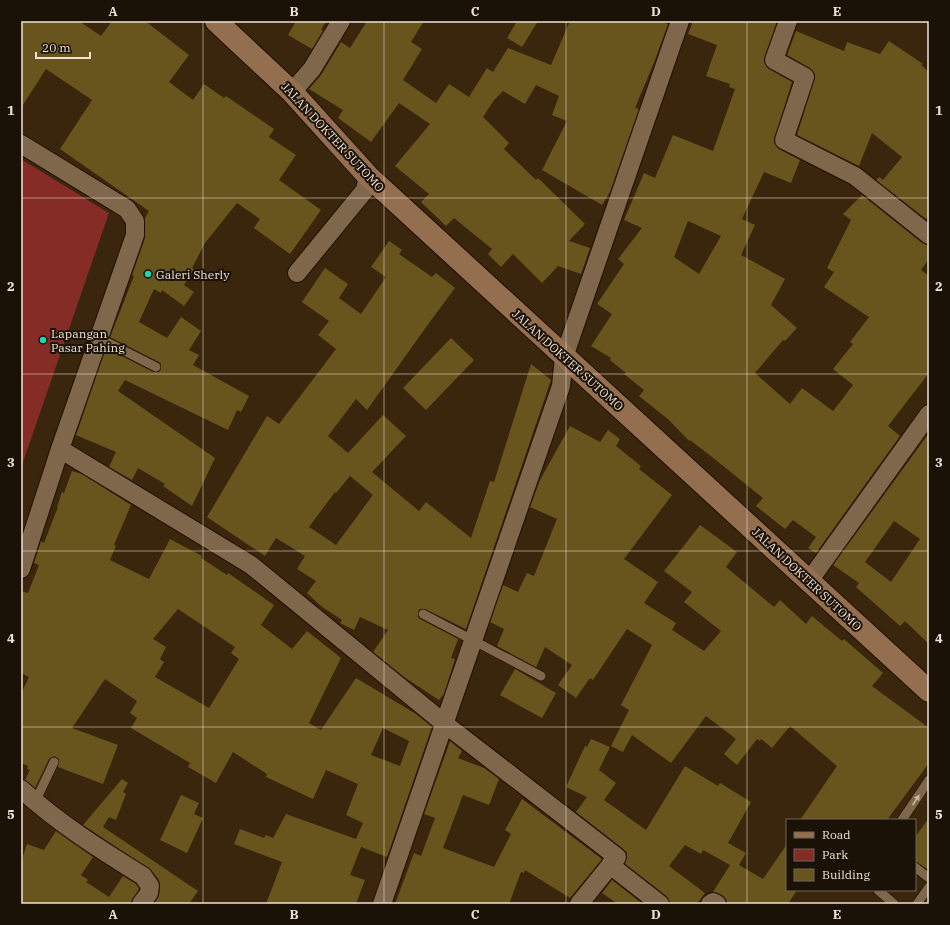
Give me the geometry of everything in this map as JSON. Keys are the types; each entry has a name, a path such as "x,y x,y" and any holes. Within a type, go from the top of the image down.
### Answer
{"main road":[{"name":"JALAN DOKTER SUTOMO","path":"216,21 292,92 368,176 929,691"}],"street":[{"path":"292,92 312,69 341,21"},
{"path":"382,904 561,386 564,357 680,21"},
{"path":"788,21 774,60 805,77 784,140 855,176 929,235"},
{"path":"21,144 127,209 135,221 135,235 60,449 21,569"},
{"path":"297,273 365,190 368,176"},
{"path":"809,580 929,414"},
{"path":"60,449 251,565 445,724 617,856 579,904"},
{"path":"21,789 35,802 74,832 143,876 150,886 149,893 141,904"},
{"path":"610,865 660,904"},
{"path":"710,904 713,902 716,904"}],"lane":[{"path":"99,338 156,367"},
{"path":"423,614 474,639 541,676"},
{"path":"35,802 54,762"},
{"path":"903,819 929,780"},
{"path":"916,869 929,878"},
{"path":"917,904 929,887"},
{"path":"879,891 894,904"}],"green space":[{"name":"Lapangan Pasar Pahing","path":"21,159 109,213 21,468"}],"building":[{"path":"21,21 79,21 101,36 112,21 145,21 189,55 169,82 193,100 204,84 224,98 226,96 274,129 269,137 296,155 279,180 321,210 290,254 254,228 260,219 237,203 205,243 192,268 194,269 184,285 194,292 184,306 162,290 161,293 154,289 139,322 167,338 181,317 201,331 189,350 199,355 193,365 249,396 241,412 237,410 228,430 125,380 118,391 215,458 192,506 163,486 165,484 138,468 132,480 109,467 116,452 76,435 106,348 153,372 159,372 161,369 161,364 159,362 110,337 134,276 132,275 145,238 145,218 149,211 60,149 92,100 46,69 21,108"},
{"path":"296,21 326,21 321,30 323,31 312,49 288,35"},
{"path":"367,21 424,21 411,42 422,49 403,80 436,103 449,84 469,97 487,68 493,72 508,48 551,65 570,21 661,21 668,24 635,108 639,109 610,192 602,205 542,170 567,121 552,115 559,96 536,85 525,104 503,91 494,100 483,117 509,143 504,149 536,180 538,178 585,224 569,241 590,248 581,274 558,266 542,283 513,254 501,267 488,254 492,249 454,218 446,226 421,202 429,194 395,166 430,124 399,103 371,142 338,118 343,110 309,89 321,75 341,42 350,48"},
{"path":"517,21 538,21 522,47 507,38"},
{"path":"693,21 777,21 764,62 769,69 792,82 774,141 779,149 800,160 791,183 764,172 742,219 755,225 741,255 785,279 771,305 797,328 785,341 783,340 755,373 790,404 802,388 833,411 853,385 833,369 853,344 850,342 869,317 824,287 834,272 827,268 851,220 843,214 862,195 922,243 929,245 929,259 921,270 929,276 929,373 888,426 900,436 816,553 808,548 816,537 793,520 785,529 756,506 763,498 690,440 689,441 669,420 639,396 644,390 624,374 626,373 610,360 611,358 591,346 612,314 597,304 624,264 618,259 642,228 624,220 644,173 655,178 673,135 713,151 735,89 729,87 730,84 706,76 717,45 688,34","holes":["688,221 721,236 699,274 674,257"]},
{"path":"796,31 844,51 847,42 880,54 889,41 923,64 921,65 929,72 929,215 926,219 876,180 879,177 883,180 902,157 872,133 859,166 797,135 815,76 810,68 787,55"},
{"path":"389,241 402,250 399,254 432,277 436,273 455,288 367,410 356,399 328,436 348,453 383,415 406,436 372,472 419,511 426,502 471,538 490,481 494,482 531,364 551,380 466,629 425,609 420,609 418,612 418,617 420,619 458,639 451,658 455,659 444,694 439,700 404,677 373,652 388,630 360,617 354,630 340,623 342,620 321,606 307,593 316,581 297,569 305,556 276,538 265,556 207,517 267,416 279,424 336,349 318,335 329,321 302,302 325,268 348,284 339,298 361,314 386,277 371,267","holes":["350,476 373,495 336,545 309,527 335,492 336,493"]},
{"path":"451,338 474,360 426,410 403,388"},
{"path":"570,426 600,442 608,430 620,439 616,446 641,466 639,469 672,495 624,559 658,582 644,603 676,623 672,630 704,651 721,631 684,602 692,592 664,571 700,525 737,552 726,567 774,607 780,600 806,624 812,616 842,641 844,639 883,673 872,686 929,728 929,763 888,819 801,819 837,766 790,726 772,748 761,739 760,741 757,739 737,765 724,754 736,739 706,716 671,763 632,735 623,752 611,746 629,710 621,705 652,645 627,629 593,680 590,678 576,698 558,685 572,665 545,647 536,667 497,646 504,629 490,622 503,585 518,592 527,573 534,576 557,519 530,507 540,480"},
{"path":"929,433 929,644 905,621 900,626 856,587 859,583 833,565","holes":["894,521 920,539 891,582 865,562"]},
{"path":"72,471 82,474 131,505 114,545 116,546 110,560 149,579 170,539 202,556 201,558 227,575 228,573 274,605 261,625 292,649 307,631 341,658 309,723 321,730 356,678 416,714 432,727 387,857 361,847 350,875 365,880 356,904 266,904 282,862 234,844 240,829 264,838 266,835 273,838 286,814 356,839 363,823 346,815 358,784 326,770 313,799 266,777 267,774 233,752 216,783 188,767 190,763 131,728 137,718 130,713 137,701 105,679 72,728 118,745 103,784 58,767 59,759 54,756 49,759 35,788 25,780 30,770 27,769 28,766 21,763 21,694 29,677 21,673 21,591 28,593 39,565 34,563 41,541 44,543 58,507 62,492 64,493","holes":["178,609 235,647 231,653 239,659 209,708 155,677 164,662 160,659 166,647 153,639","383,728 409,741 400,766 371,755"]},
{"path":"515,669 556,693 542,718 500,695"},
{"path":"591,739 610,747 599,770 616,783 604,800 646,830 685,766 718,786 720,783 751,802 728,843 746,853 739,865 763,879 786,845 786,891 796,891 788,904 727,904 726,899 722,895 713,892 730,865 703,850 701,854 685,845 669,866 705,893 697,904 670,904 666,896 625,864 627,853 623,849 576,812 587,797 566,787 585,746 587,747"},
{"path":"450,741 462,751 458,758 484,768 499,779 489,805 463,795 443,848 494,867 511,834 505,830 522,799 602,859 570,898 525,870 524,873 521,872 509,904 395,904 414,853 421,856 435,818 424,814"},
{"path":"122,779 128,783 123,792 126,794 116,820 109,817 103,827 198,891 189,904 154,904 159,895 160,887 159,880 151,870 83,825"},
{"path":"181,795 199,803 194,814 203,818 187,853 160,840"},
{"path":"929,818 929,870 916,862 916,836"},
{"path":"56,831 93,857 81,875 88,880 86,882 109,897 123,876 136,884 139,889 131,904 21,904 21,862 27,844 44,850"},
{"path":"612,880 643,904 618,904 602,893"}],"place":[{"name":"Galeri Sherly","path":"148,274"},
{"name":"Lapangan Pasar Pahing","path":"43,340"}]}
